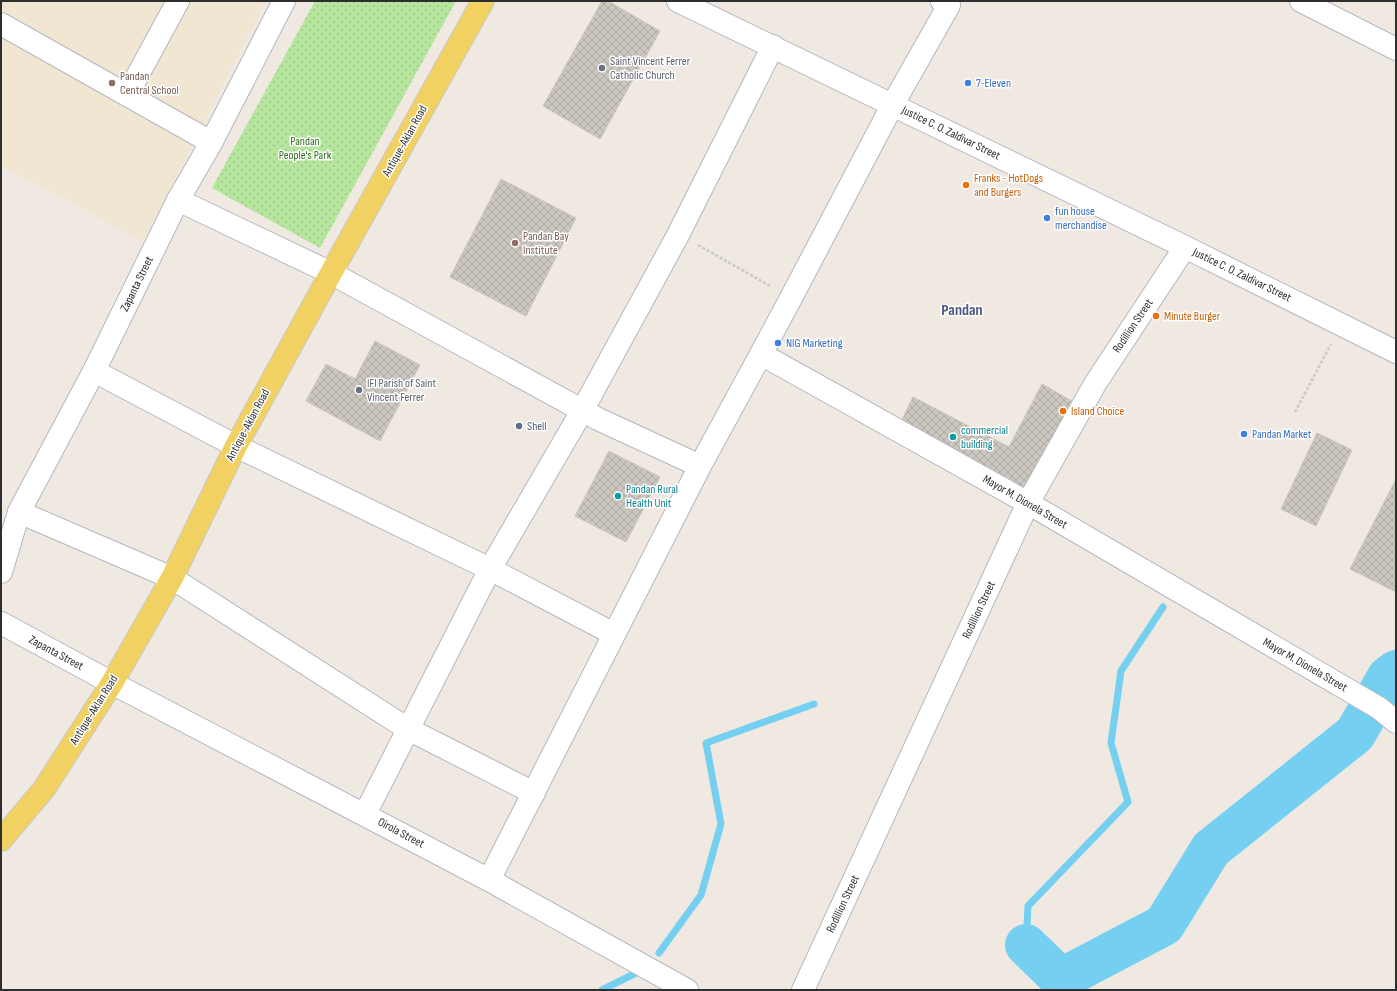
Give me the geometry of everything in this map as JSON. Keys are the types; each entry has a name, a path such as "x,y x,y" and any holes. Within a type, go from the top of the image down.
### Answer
{"main road":[{"name":"Antique-Aklan Road","path":"1,840 44,789 112,683 172,578 236,446 331,273 484,1"}],"street":[{"path":"127,95 178,1"},
{"name":"Zapanta Street","path":"1,572 19,512 94,371 178,200 211,143 284,1"},
{"name":"Justice C. O. Zaldivar Street","path":"678,1 893,104 1342,324 1396,352"},
{"path":"1301,1 1396,49"},
{"path":"489,880 700,466 791,298 947,2"},
{"path":"1,24 211,143"},
{"path":"365,814 490,569 582,411 678,235 773,46"},
{"path":"178,200 331,273 582,411 700,466"},
{"name":"Rodillion Street","path":"804,990 1028,503 1094,384 1185,247"},
{"name":"Mayor M. Dionela Street","path":"761,354 1028,503 1371,703 1396,722"},
{"path":"94,371 236,446 490,569 614,634"},
{"path":"19,512 172,578 408,729 534,793"},
{"name":"Zapanta Street","path":"1,623 112,683"},
{"name":"Oirola Street","path":"112,683 489,880 688,990"}],"path":[{"path":"678,235 791,298"},
{"path":"1295,412 1342,324"}],"shaded area":[{"name":"Pandan Central School","path":"1,1 266,1 143,241 1,165"}],"green space":[{"name":"Pandan People's Park","path":"315,1 456,1 320,248 212,188"}],"building":[{"name":"Saint Vincent Ferrer Catholic Church","path":"602,1 608,1 660,31 600,139 543,106"},
{"path":"501,179 576,218 526,316 450,277"},
{"name":"IFI Parish of Saint Vincent Ferrer","path":"375,341 420,365 380,441 306,401 326,364 355,379"},
{"name":"commercial building","path":"1042,384 1077,404 1031,488 1015,492 899,426 913,397 1009,447"},
{"path":"1317,433 1352,450 1316,526 1281,509"},
{"name":"Pandan Rural Health Unit","path":"609,451 660,477 626,542 575,516"},
{"path":"1396,479 1396,592 1350,569"}],"waterway":[{"path":"1026,945 1028,906 1128,802 1111,743 1121,671 1163,607"},
{"path":"1061,979 1164,925 1211,849 1355,734 1388,677 1396,671"},
{"path":"659,953 701,895 721,824 706,743 814,704"},
{"path":"1026,945 1061,979 1067,990"},
{"path":"602,990 640,971"}],"place":[{"name":"Saint Vincent Ferrer Catholic Church","path":"602,68"},
{"name":"Pandan Central School","path":"112,83"},
{"name":"7-Eleven","path":"968,83"},
{"name":"Franks - HotDogs and Burgers","path":"966,185"},
{"name":"fun house merchandise","path":"1047,218"},
{"name":"Pandan Bay Institute","path":"515,243"},
{"name":"Minute Burger","path":"1156,316"},
{"name":"NIG Marketing","path":"778,343"},
{"name":"IFI Parish of Saint Vincent Ferrer","path":"359,390"},
{"name":"Island Choice","path":"1063,411"},
{"name":"Shell","path":"519,426"},
{"name":"Pandan Market","path":"1244,434"},
{"name":"commercial building","path":"953,437"},
{"name":"Pandan Rural Health Unit","path":"618,496"}],"district":[{"name":"Pandan","path":"962,310"}]}
